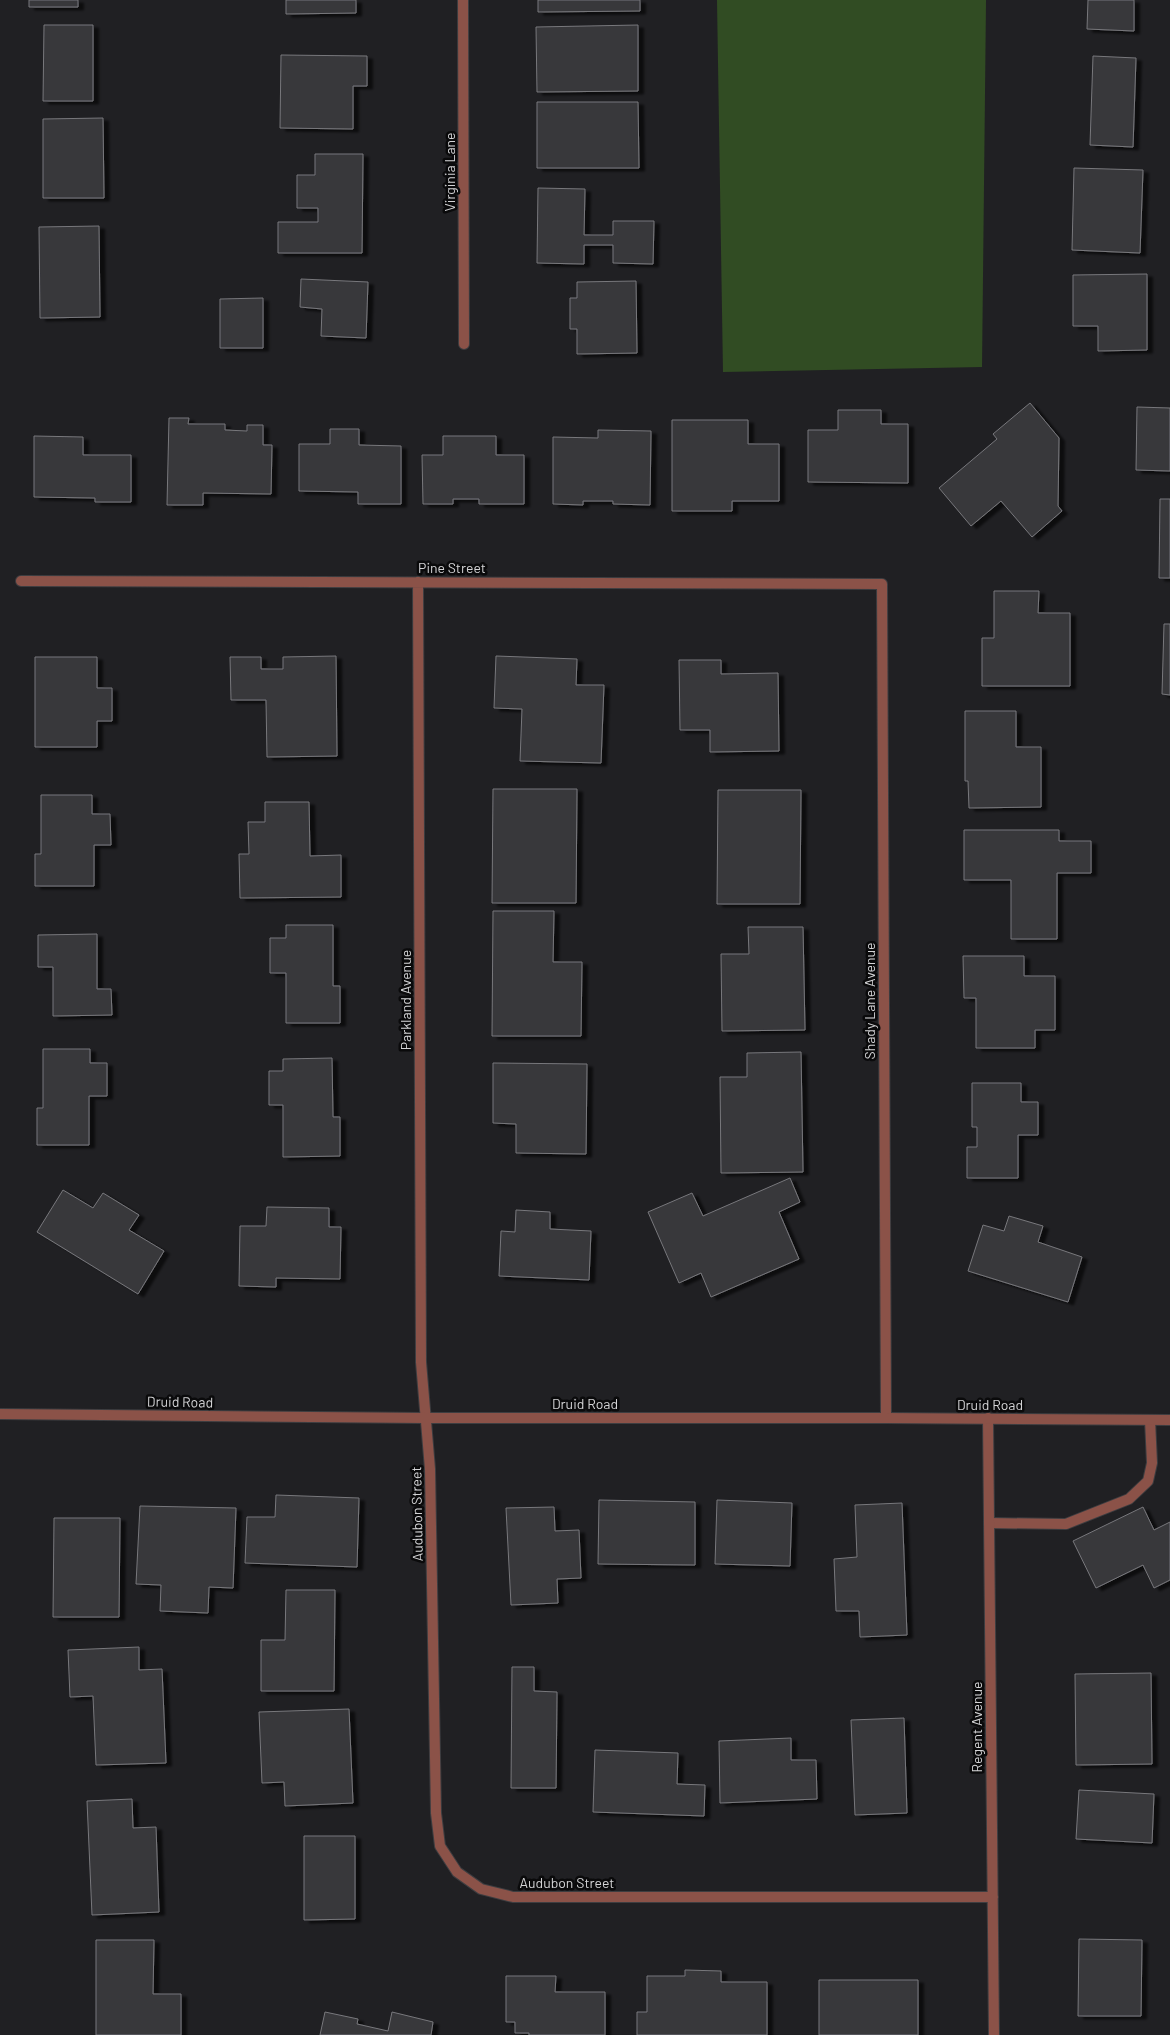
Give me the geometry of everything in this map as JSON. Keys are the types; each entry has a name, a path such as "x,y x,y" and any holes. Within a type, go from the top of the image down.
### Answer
{"street":[{"name":"Virginia Lane","path":"463,0 464,344"},
{"name":"Pine Street","path":"21,581 882,584"},
{"name":"Parkland Avenue","path":"418,582 421,1352 425,1418"},
{"name":"Shady Lane Avenue","path":"882,584 886,1418"},
{"name":"Druid Road","path":"0,1414 425,1418 988,1418 1170,1420"},
{"name":"Audubon Street","path":"425,1418 430,1469 436,1813 440,1846 457,1872 481,1888 513,1896 992,1897"},
{"name":"Regent Avenue","path":"988,1418 994,2035"},
{"path":"990,1523 1066,1524 1129,1499 1148,1481 1152,1463 1150,1420"}],"green space":[{"path":"717,0 986,0 982,367 723,372"}],"building":[{"path":"29,0 78,0 78,7 29,7"},
{"path":"286,0 356,0 356,13 286,14"},
{"path":"538,0 640,0 640,11 538,12"},
{"path":"1088,0 1134,0 1134,31 1087,29"},
{"path":"44,25 93,25 93,101 43,101"},
{"path":"638,25 638,91 537,92 536,27"},
{"path":"281,55 367,56 367,86 353,86 353,129 280,128"},
{"path":"1093,56 1136,58 1133,147 1090,145"},
{"path":"537,102 638,102 639,168 537,168"},
{"path":"103,118 104,198 43,198 43,119"},
{"path":"315,154 363,154 362,253 278,253 278,222 318,222 318,208 297,208 297,175 315,175"},
{"path":"1074,168 1143,170 1140,253 1072,250"},
{"path":"538,188 585,189 584,235 613,235 613,221 654,221 653,264 613,263 613,245 584,245 584,264 537,263"},
{"path":"99,226 100,317 40,318 39,227"},
{"path":"1147,274 1147,350 1098,351 1098,326 1073,326 1073,275"},
{"path":"301,279 368,282 366,338 321,336 322,309 300,307"},
{"path":"636,281 637,353 577,354 577,329 570,329 570,298 577,298 577,282"},
{"path":"263,298 263,348 220,348 220,299"},
{"path":"1030,403 1059,438 1058,506 1062,511 1032,537 1001,501 971,526 939,488 997,439 993,434"},
{"path":"1137,407 1170,408 1170,471 1136,470"},
{"path":"838,410 881,410 881,424 908,424 908,483 808,482 808,430 838,430"},
{"path":"169,418 189,418 188,424 225,424 225,430 247,431 247,425 263,425 263,445 272,445 271,494 203,493 203,505 167,505"},
{"path":"672,420 748,420 748,444 779,444 779,501 732,501 732,511 672,511"},
{"path":"330,429 359,429 359,445 401,446 401,504 358,504 358,492 299,491 299,444 330,444"},
{"path":"598,430 651,431 650,505 613,504 613,501 583,501 583,505 553,504 553,437 598,438"},
{"path":"34,436 83,437 83,455 131,455 131,502 95,502 95,498 34,497"},
{"path":"443,436 496,436 496,455 524,455 524,504 479,504 479,499 453,499 453,504 423,504 422,455 443,455"},
{"path":"1160,499 1170,499 1170,578 1159,578"},
{"path":"994,591 1039,591 1038,613 1070,613 1070,686 982,686 982,638 994,638"},
{"path":"1164,624 1170,624 1170,695 1162,694"},
{"path":"336,656 337,756 267,757 266,700 231,700 230,657 261,657 261,669 283,669 283,657"},
{"path":"496,656 577,659 576,685 604,685 601,763 520,761 522,709 494,708"},
{"path":"35,657 97,657 97,688 112,688 112,721 97,721 97,747 35,747"},
{"path":"679,660 721,660 721,674 778,673 779,751 710,752 710,730 680,730"},
{"path":"965,711 1016,711 1016,747 1041,747 1041,807 969,808 968,781 965,781"},
{"path":"493,789 577,789 576,903 492,903"},
{"path":"718,790 801,790 800,904 717,904"},
{"path":"41,795 92,795 92,814 110,814 111,845 94,845 94,886 35,886 35,854 41,854"},
{"path":"265,802 309,802 310,856 341,855 341,897 240,898 239,854 249,854 248,822 265,822"},
{"path":"964,830 1059,830 1059,841 1091,841 1091,873 1057,873 1057,939 1011,939 1011,880 964,880"},
{"path":"493,911 554,911 553,962 582,962 581,1036 492,1036"},
{"path":"286,925 333,925 333,986 340,986 340,1023 286,1023 286,973 270,973 270,938 286,938"},
{"path":"748,927 803,927 805,1030 722,1031 721,954 749,954"},
{"path":"97,934 97,989 111,989 112,1015 53,1016 53,967 38,967 38,935"},
{"path":"963,956 1024,956 1024,976 1055,976 1055,1030 1035,1030 1035,1048 976,1048 976,998 964,998"},
{"path":"43,1049 90,1049 90,1063 107,1063 107,1096 89,1096 89,1145 37,1145 37,1108 43,1108"},
{"path":"801,1052 803,1172 721,1173 720,1077 747,1077 747,1053"},
{"path":"332,1058 333,1117 340,1117 340,1156 283,1157 283,1105 269,1105 269,1071 283,1071 283,1059"},
{"path":"493,1063 587,1064 586,1154 516,1153 516,1124 493,1123"},
{"path":"972,1083 1021,1083 1021,1102 1038,1102 1038,1135 1018,1135 1018,1178 967,1178 967,1147 977,1147 977,1127 972,1127"},
{"path":"790,1178 800,1202 779,1212 799,1259 711,1297 701,1273 679,1283 648,1212 692,1193 703,1216"},
{"path":"63,1190 93,1208 103,1193 139,1215 129,1230 164,1251 138,1294 37,1232"},
{"path":"267,1207 329,1208 329,1227 341,1227 340,1279 276,1278 276,1287 239,1286 240,1226 266,1226"},
{"path":"516,1210 550,1212 550,1229 591,1231 589,1280 499,1276 501,1231 515,1232"},
{"path":"1009,1216 1043,1226 1038,1242 1082,1257 1068,1302 968,1271 983,1225 1004,1231"},
{"path":"276,1495 359,1498 357,1567 245,1563 247,1517 275,1517"},
{"path":"599,1500 695,1502 695,1565 598,1564"},
{"path":"717,1500 792,1503 790,1566 715,1564"},
{"path":"902,1503 907,1635 860,1637 859,1611 836,1611 834,1559 857,1557 855,1505"},
{"path":"140,1506 236,1508 233,1588 209,1587 208,1613 160,1611 161,1585 136,1584"},
{"path":"554,1507 555,1531 579,1530 581,1578 557,1579 558,1603 511,1605 506,1508"},
{"path":"1143,1507 1154,1530 1170,1522 1170,1580 1154,1588 1143,1565 1096,1588 1073,1541"},
{"path":"54,1518 120,1518 119,1617 53,1617"},
{"path":"286,1590 335,1590 334,1691 261,1691 261,1640 285,1640"},
{"path":"139,1647 139,1670 162,1669 166,1763 96,1765 93,1696 70,1697 68,1650"},
{"path":"512,1667 534,1667 534,1691 557,1692 556,1788 511,1788"},
{"path":"1151,1673 1152,1764 1076,1765 1075,1674"},
{"path":"349,1709 353,1803 285,1806 284,1782 262,1783 259,1712"},
{"path":"904,1718 907,1813 855,1815 851,1720"},
{"path":"791,1738 791,1760 816,1760 817,1799 720,1803 719,1741"},
{"path":"595,1750 678,1753 677,1784 705,1785 704,1816 593,1812"},
{"path":"1079,1790 1154,1794 1152,1843 1076,1839"},
{"path":"132,1799 133,1828 156,1827 159,1912 92,1915 87,1801"},
{"path":"304,1836 355,1836 355,1919 304,1920"},
{"path":"1079,1939 1142,1940 1141,2016 1078,2016"},
{"path":"96,1940 154,1940 153,1994 181,1994 181,2035 96,2035"},
{"path":"685,1970 721,1971 721,1982 767,1982 767,2035 637,2035 637,2012 647,2012 647,1976 685,1976"},
{"path":"506,1976 556,1976 555,1992 605,1992 605,2035 529,2035 529,2033 515,2033 515,2022 506,2022"},
{"path":"819,1980 918,1980 918,2035 819,2035"},
{"path":"325,2012 358,2019 357,2024 388,2031 392,2012 433,2022 431,2035 320,2035"}]}
